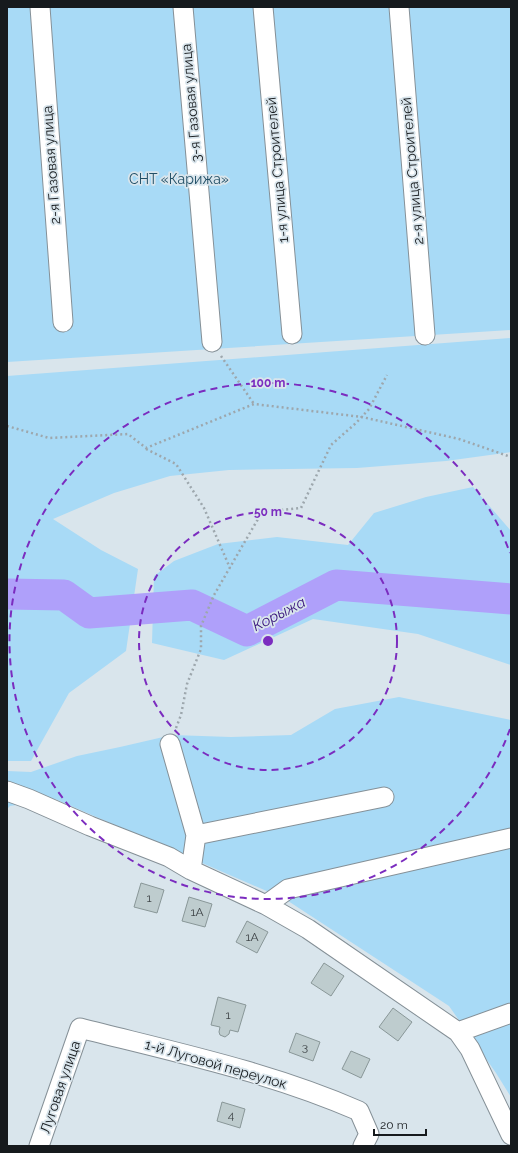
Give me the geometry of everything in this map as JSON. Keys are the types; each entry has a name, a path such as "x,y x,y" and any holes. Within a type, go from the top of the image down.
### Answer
{"street":[{"name":"2-я Газовая улица","path":"40,7 63,322"},
{"name":"3-я Газовая улица","path":"183,7 212,342"},
{"name":"1-я улица Строителей","path":"263,7 292,334"},
{"name":"2-я улица Строителей","path":"399,7 425,335"},
{"path":"170,744 196,835 191,870"},
{"path":"7,791 29,798 90,826 169,857 191,870 266,905 308,929 458,1032 470,1049 511,1135"},
{"path":"196,835 384,797"},
{"path":"266,905 288,889 511,838"},
{"path":"458,1032 511,1013"},
{"name":"Луговая улица","path":"39,1146 80,1028"},
{"name":"1-й Луговой переулок","path":"80,1028 246,1070 333,1100 359,1111 369,1134 363,1146"}],"path":[{"path":"212,342 254,404"},
{"path":"181,715 188,684 201,649 201,626 214,595 262,512 302,508 331,445 369,409 387,375"},
{"path":"146,448 254,404 362,417 459,439 511,457"},
{"path":"7,426 49,438 128,434 146,448 176,464 204,508 230,568"}],"green space":[{"name":"СНТ «Карижа»","path":"7,7 511,7 511,330 7,362"},
{"path":"511,338 511,452 446,461 357,468 229,470 170,476 114,493 53,519 101,550 138,569 126,651 69,693 31,761 7,761 7,376"},
{"path":"473,487 511,531 511,665 418,634 313,619 224,660 152,643 154,576 174,561 218,544 277,537 348,545 374,513 426,497"},
{"path":"399,697 511,720 511,1097 449,1006 285,899 55,799 10,806 7,809 7,771 31,772 77,756 172,735 231,737 291,735 335,709"}],"building":[{"path":"141,883 164,890 157,913 134,907"},
{"path":"189,897 212,904 205,927 182,921"},
{"path":"247,921 268,932 257,953 236,942"},
{"path":"324,963 344,976 331,996 311,983"},
{"path":"218,997 246,1005 238,1032 230,1030 229,1034 225,1037 220,1035 220,1027 211,1025"},
{"path":"393,1008 412,1022 398,1041 379,1027"},
{"path":"296,1033 320,1042 313,1061 289,1052"},
{"path":"351,1051 370,1059 361,1078 342,1069"},
{"path":"222,1102 245,1109 240,1128 217,1121"}],"waterway":[{"name":"Корыжа","path":"7,594 64,595 89,613 192,605 247,631 336,585 511,599"}]}
